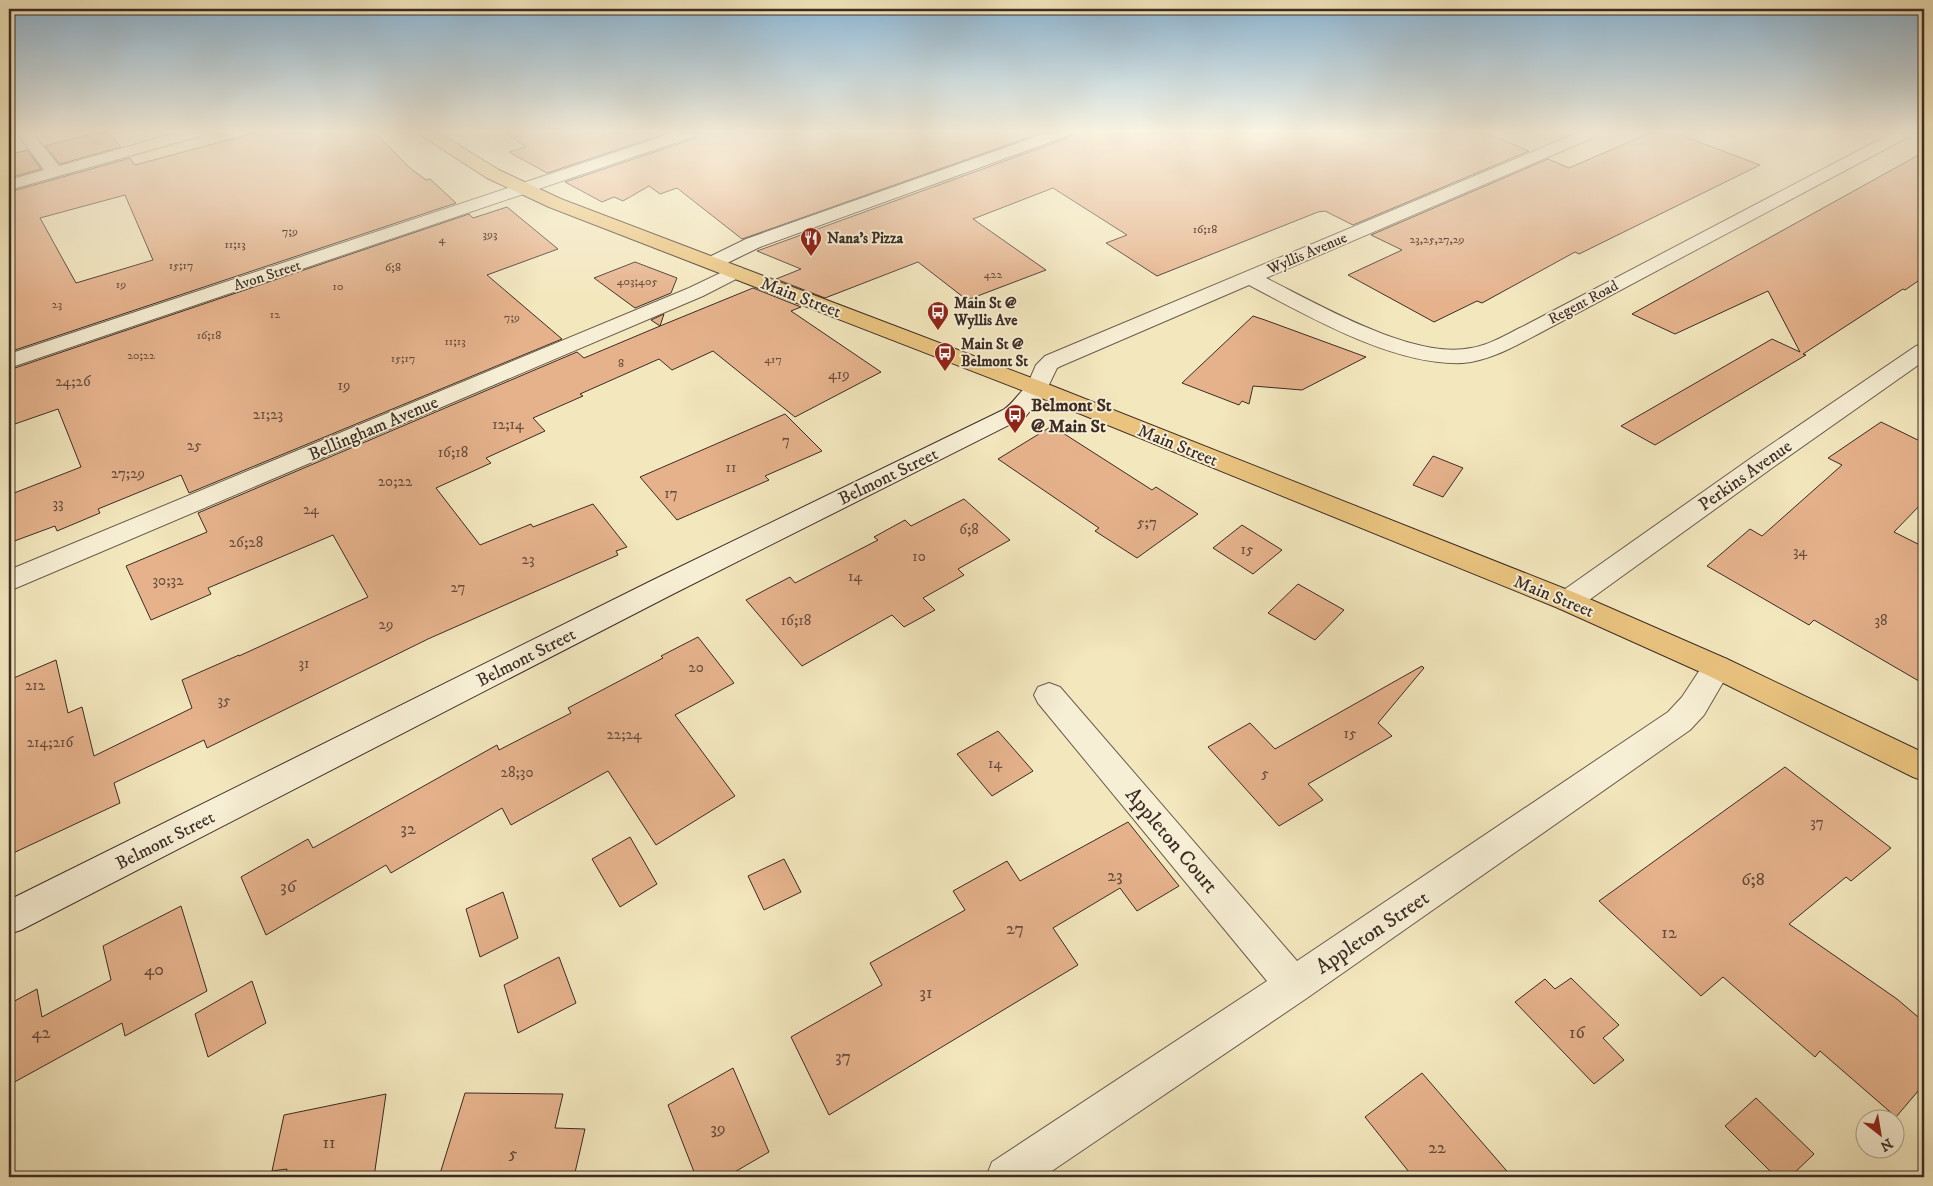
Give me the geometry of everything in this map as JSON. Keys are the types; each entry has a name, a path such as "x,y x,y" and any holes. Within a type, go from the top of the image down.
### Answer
{"main road":[{"name":"Main Street","path":"524,189 1037,388 1568,601 1716,667 1924,768"}],"street":[{"path":"712,263 753,243 906,188"},
{"name":"Wyllis Avenue","path":"1037,388 1047,365 1053,361 1459,188"},
{"name":"Regent Road","path":"1248,277 1315,310 1396,344 1444,356 1464,356 1479,353 1531,330 1799,188"},
{"name":"Avon Street","path":"9,361 524,189"},
{"name":"Bellingham Avenue","path":"9,581 700,291 735,272"},
{"name":"Perkins Avenue","path":"1568,601 1763,462 1924,351"},
{"name":"Belmont Street","path":"9,918 663,587 1011,416 1018,411 1037,388"},
{"name":"Appleton Street","path":"1007,1177 1294,985 1679,721 1693,706 1716,667"},
{"name":"Appleton Court","path":"1050,695 1294,985"}],"building":[{"path":"22,188 440,188 456,203 9,352 9,192","holes":["125,195 153,260 76,283 40,218"]},
{"path":"577,188 645,188 623,201 614,197 602,202"},
{"path":"652,188 676,188 660,194"},
{"path":"677,188 885,188 742,239"},
{"path":"929,188 1052,188 973,219 1046,270 967,300 918,262 825,298 776,279 801,269 757,251"},
{"path":"1054,188 1440,188 1353,225 1325,211 1318,212 1157,276 1106,243 1127,235"},
{"path":"1480,188 1713,188 1579,254 1575,252 1482,303 1477,301 1434,322 1348,275 1402,250 1371,235"},
{"path":"1858,188 1924,188 1924,277 1803,354 1806,355 1655,445 1621,426 1772,339 1800,352 1768,291 1675,334 1632,314"},
{"path":"507,207 558,249 487,275 562,339 189,493 181,475 98,509 100,513 57,531 55,526 9,543 9,495 81,467 58,409 9,426 9,370 469,214 473,218"},
{"path":"635,262 677,278 671,293 635,308 594,278"},
{"path":"753,288 801,307 791,311 881,372 795,417 713,351 672,370 659,359 580,394 583,396 533,418 545,431 486,458 491,463 436,488 480,545 531,524 533,527 593,504 627,547 616,551 618,555 428,639 207,748 204,740 114,783 120,803 9,855 9,680 56,660 68,713 82,707 94,756 192,708 182,680 368,597 333,535 208,588 211,594 151,620 126,566 207,532 198,513 577,352 584,358"},
{"path":"664,314 660,326 651,320"},
{"path":"1253,316 1366,357 1302,390 1253,386 1249,404 1242,401 1239,405 1182,383"},
{"path":"785,414 822,451 765,476 769,480 677,520 640,477"},
{"path":"1881,422 1924,443 1924,501 1894,532 1924,547 1924,684 1814,620 1809,625 1707,566 1750,529 1762,536 1842,465 1828,458"},
{"path":"1052,426 1152,490 1156,487 1198,514 1137,558 1095,531 1099,528 998,459"},
{"path":"1433,456 1463,468 1443,497 1413,485"},
{"path":"964,499 1010,540 958,569 964,575 923,598 935,610 904,627 892,615 802,666 746,600 790,577 795,583 878,540 874,537 905,520 911,526"},
{"path":"1242,525 1282,550 1253,574 1213,548"},
{"path":"1298,584 1344,610 1315,640 1268,613"},
{"path":"698,637 734,683 675,715 735,796 656,845 608,771 511,825 502,808 391,873 386,865 266,935 241,877 308,839 313,848 497,745 499,750 571,713 568,708 663,658 661,656"},
{"path":"1422,666 1424,668 1378,723 1392,736 1308,784 1323,800 1279,826 1208,747 1250,723 1275,749"},
{"path":"998,731 1033,771 992,796 957,754"},
{"path":"1785,767 1891,848 1851,881 1846,877 1789,924 1897,999 1924,1022 1924,1084 1904,1108 1886,1108 1820,1051 1815,1057 1723,977 1701,996 1599,901"},
{"path":"1128,822 1179,886 1137,911 1120,888 1053,928 1078,965 829,1115 791,1037 882,985 870,963 965,910 953,891 1007,861 1020,881"},
{"path":"630,837 657,884 620,907 592,859"},
{"path":"784,859 801,892 764,910 748,876"},
{"path":"503,892 518,938 480,957 466,909"},
{"path":"181,906 207,991 125,1036 122,1023 9,1085 9,1004 37,989 42,1017 111,980 103,946"},
{"path":"559,957 576,1003 518,1033 504,985"},
{"path":"1571,978 1619,1025 1603,1038 1624,1060 1594,1084 1515,1002 1545,979 1555,989"},
{"path":"252,981 266,1023 208,1057 195,1014"},
{"path":"733,1068 769,1152 726,1177 696,1177 668,1105"},
{"path":"1422,1073 1512,1177 1413,1177 1365,1117"},
{"path":"465,1093 563,1094 555,1128 585,1129 574,1177 439,1177"},
{"path":"386,1094 374,1177 285,1177 287,1169 272,1171 284,1115"},
{"path":"1756,1098 1814,1154 1790,1177 1776,1177 1725,1126"}],"place":[{"name":"Nana's Pizza","path":"811,257"},
{"name":"Main St @ Wyllis Ave","path":"938,331"},
{"name":"Main St @ Belmont St","path":"945,372"},
{"name":"Belmont St @ Main St","path":"1015,434"}]}
